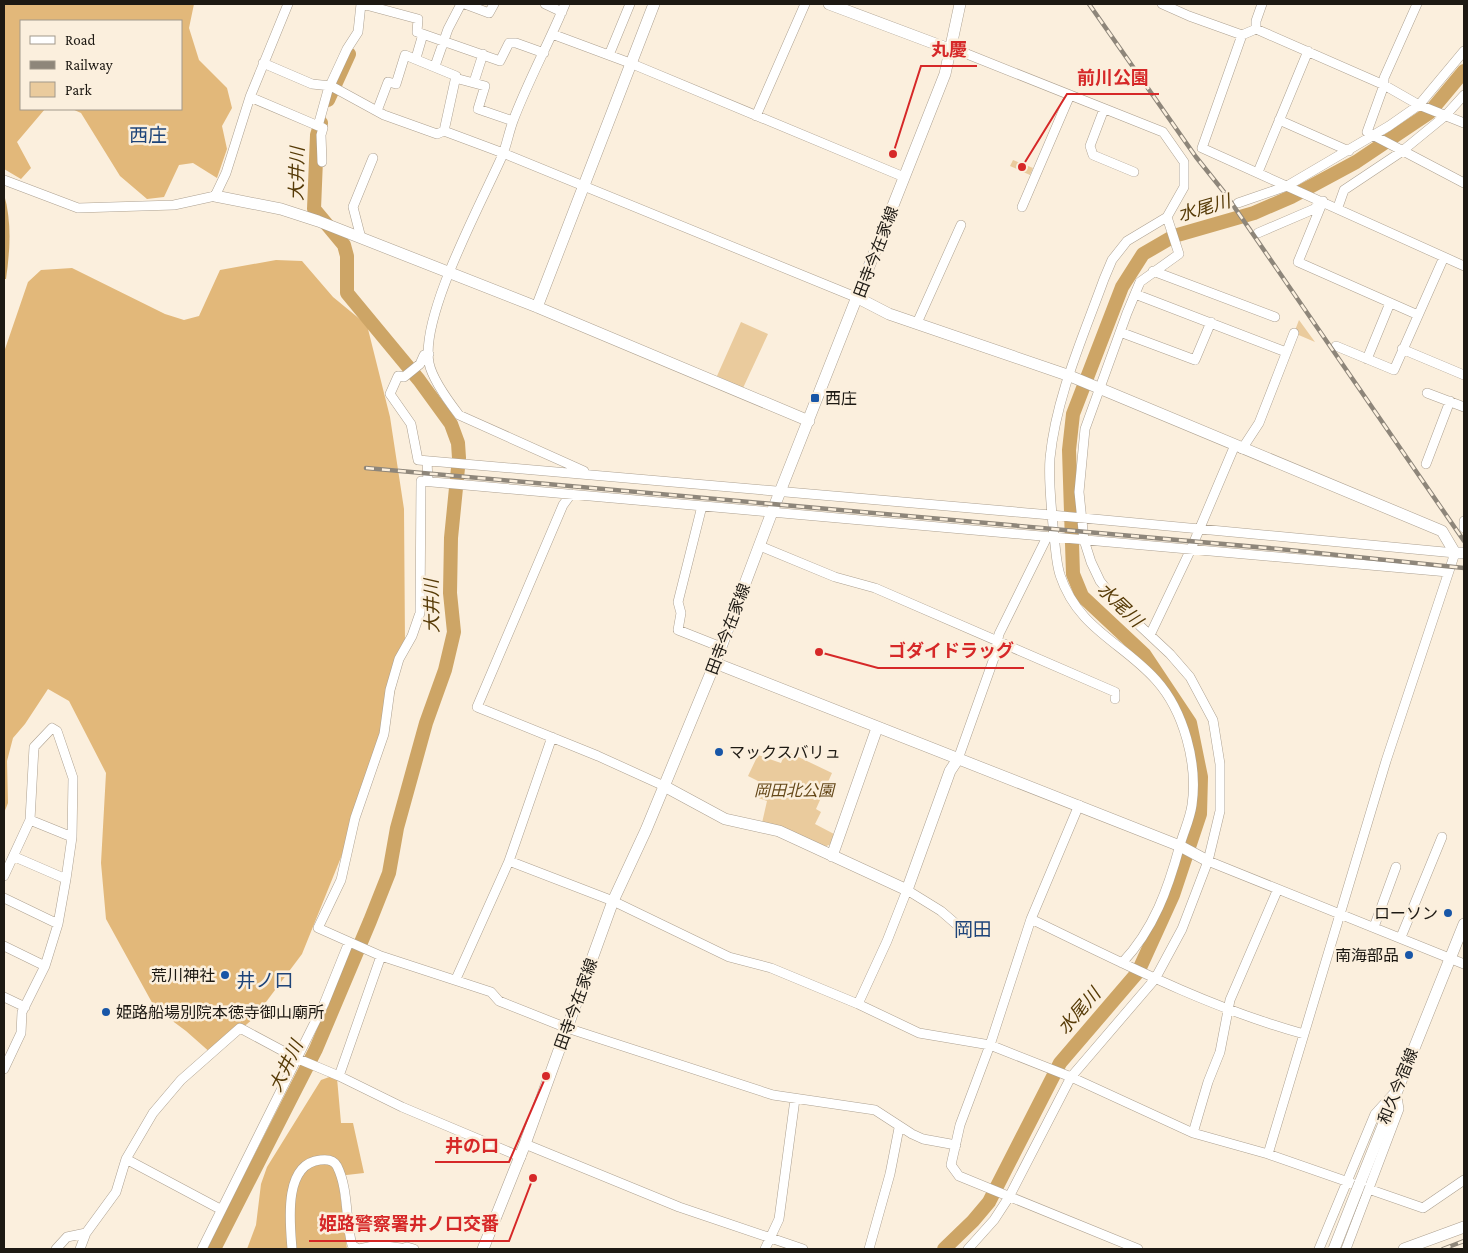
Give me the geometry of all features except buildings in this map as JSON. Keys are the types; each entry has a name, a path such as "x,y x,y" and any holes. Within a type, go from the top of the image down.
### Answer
{"street":[{"path":"215,196 226,173 250,96 288,4"},
{"path":"318,126 331,86 347,49 358,32 362,4 418,19 417,32 500,61 508,43 516,43 544,53"},
{"path":"435,66 443,41 463,4 489,13 494,4"},
{"path":"545,4 564,8 513,121 503,153 471,220 450,274 434,319 429,364 449,402 459,415 591,474"},
{"path":"609,55 630,4"},
{"path":"537,307 582,185 654,4"},
{"path":"756,116 805,4"},
{"path":"829,4 936,46 967,54 1163,132 1184,162 1184,187 1167,217 1127,241 1112,260 1070,376 1055,425 1050,459 1051,537 1060,575 1068,593 1082,614 1102,636 1138,662 1157,682 1177,716 1192,760 1194,778 1192,806 1172,877 1155,916 1136,948 1122,963"},
{"name":"田寺今在家線","path":"483,1249 526,1144 613,901 664,786 715,663 772,512 858,298 944,74 960,4"},
{"path":"1162,4 1242,35 1256,29 1384,85 1419,105 1464,123"},
{"path":"1256,29 1256,21 1262,4"},
{"path":"1417,4 1384,78 1384,85 1367,132 1401,152 1464,183"},
{"path":"416,58 423,34"},
{"path":"552,34 630,63 904,178"},
{"path":"1242,35 1202,148 1338,207 1464,266"},
{"path":"1258,172 1308,51"},
{"path":"1238,203 1287,186 1373,137 1419,105 1464,51"},
{"path":"474,82 483,54"},
{"path":"377,111 388,82 396,84 405,56 416,58 435,66 456,76 455,78 485,86 478,109 513,121"},
{"path":"263,63 312,84 331,86 355,101 377,111 437,134 444,131 503,153 858,298 889,314 1070,376 1442,531 1460,553"},
{"path":"444,131 455,78"},
{"path":"1022,206 1070,95"},
{"path":"1338,207 1344,190 1401,152 1445,116 1464,95"},
{"path":"250,96 323,128 321,135 322,162"},
{"path":"1104,108 1090,146 1093,155 1134,172"},
{"path":"1279,120 1349,150"},
{"path":"361,238 353,207 373,158"},
{"path":"4,180 78,208 174,204 215,196 281,209 361,238 537,307 809,422"},
{"path":"1258,233 1314,209 1323,201"},
{"path":"1323,201 1298,262 1418,315"},
{"path":"968,1249 994,1220 1009,1197 1071,1077 1155,978 1182,930 1208,861 1220,811 1220,764 1213,720 1190,677 1122,609 1100,581 1084,540 1079,492 1085,429 1135,294 1140,282 1153,270 1178,254 1167,217"},
{"path":"917,323 961,225"},
{"path":"1336,346 1394,370 1444,256"},
{"path":"1153,270 1275,317"},
{"path":"1135,294 1286,352"},
{"path":"1367,359 1390,303"},
{"path":"1120,332 1195,360 1211,322"},
{"path":"1150,635 1239,447 1259,423 1294,333"},
{"path":"1402,349 1464,376"},
{"path":"429,354 424,355 420,364 404,377 398,376 390,394 411,424 418,460 1460,553"},
{"path":"1427,393 1464,407"},
{"path":"1426,464 1450,401"},
{"path":"427,461 428,481"},
{"path":"956,1144 923,1138 899,1128 874,1110 773,1095 567,1028 499,1001 491,992 456,980 448,980 381,956 318,928 341,880 355,818 384,734 390,690 396,666 412,636 420,613 420,481 1448,572"},
{"path":"571,494 563,505 478,707 664,786 725,819 779,831 906,890 941,911 956,924"},
{"path":"702,506 678,602 681,613 678,630 721,647"},
{"path":"1464,522 1464,528"},
{"path":"858,1004 887,941 950,771 958,759 998,642 999,634 1051,537"},
{"path":"760,546 835,577 875,588 1115,692 1115,698"},
{"path":"1268,1154 1386,761 1448,572 1460,553"},
{"path":"715,663 1180,846 1208,861 1277,891 1374,926 1464,964"},
{"path":"4,876 30,820 34,747 52,728 57,731 73,778 72,837 58,924 45,966 22,1012 21,1033 4,1070"},
{"path":"832,856 878,728"},
{"path":"456,980 509,861 552,737"},
{"path":"1079,806 1031,919 990,1045 963,1116 951,1166 959,1176 1138,1249"},
{"path":"30,820 72,837"},
{"path":"1401,937 1442,837"},
{"path":"14,857 66,879"},
{"path":"509,861 613,901 729,957 770,968 858,1004 919,1033 990,1045 1041,1064 1194,1133 1268,1154 1424,1208 1464,1180"},
{"path":"1374,926 1396,867"},
{"path":"1194,1133 1208,1082 1220,1052 1228,1008 1277,891"},
{"path":"4,898 58,924"},
{"path":"1031,919 1155,978 1258,1022 1304,1034"},
{"name":"和久今宿線","path":"1334,1249 1364,1186 1396,1091 1464,924"},
{"path":"202,1249 220,1208 324,1004 349,942"},
{"path":"4,946 45,966"},
{"path":"339,1076 381,956"},
{"path":"4,997 25,1008"},
{"path":"80,1249 86,1233 116,1192 126,1159 153,1112 182,1080 240,1028 296,1058 339,1076 402,1107 521,1157"},
{"path":"1319,1249 1375,1114 1396,1091"},
{"path":"765,1249 772,1238 779,1219 795,1099"},
{"path":"869,1249 890,1174 899,1128"},
{"path":"526,1144 679,1207 803,1249"},
{"path":"126,1159 220,1208"},
{"path":"292,1249 291,1190 304,1168 312,1162 329,1160 337,1166 345,1199 349,1237 352,1245 359,1249 378,1245 414,1249"},
{"path":"1346,1249 1364,1186"},
{"path":"1404,1249 1464,1227"},
{"path":"56,1249 66,1237 86,1233"}],"green space":[{"path":"1013,160 1033,168 1030,175 1010,166"},
{"path":"1299,320 1315,342 1294,333"},
{"path":"741,322 768,334 743,388 717,376"},
{"name":"岡田北公園","path":"786,751 832,773 816,809 821,812 815,824 834,834 831,844 822,848 762,823 767,801 753,796 758,781 748,776 758,755 781,763"}],"shaded area":[{"path":"4,4 194,4 189,28 199,60 227,88 232,108 222,126 227,149 217,178 193,163 179,165 164,197 147,199 120,176 81,113 74,110 182,110 182,20 20,20 20,110 44,110 17,142 31,168 21,179 4,169"},
{"path":"4,194 10,237 6,279 4,279"},
{"path":"276,260 302,261 333,297 367,325 390,417 404,509 405,644 379,763 302,954 254,1018 212,1054 186,1031 155,1008 106,919 101,863 106,773 69,701 48,689 25,724 13,738 7,761 8,803 4,813 4,352 28,282 41,270 72,268 165,314 184,320 199,316 220,270"},
{"path":"332,1076 337,1078 341,1123 353,1123 364,1173 338,1176 347,1249 247,1249 256,1225 261,1184 267,1167 321,1080"}],"waterway":[{"name":"大井川","path":"328,100 349,54"},
{"name":"水尾川","path":"944,1249 973,1221 989,1202 1060,1063 1138,972 1173,895 1200,814 1201,777 1190,723 1144,654 1082,596 1073,574 1069,450 1073,414 1122,287 1143,254 1174,236 1254,213 1291,197 1356,162 1429,113 1464,71"},
{"name":"大井川","path":"214,1249 316,1049 389,873 397,828 426,723 445,670 454,632 450,593 451,538 459,458 458,443 451,424 419,380 347,293 347,256 344,245 314,209 317,135 321,123"}],"railway":[{"path":"1089,4 1196,157 1224,192 1464,541"},
{"path":"366,468 1279,549 1464,568"},
{"path":"1443,1249 1464,1241"}],"place":[{"name":"丸慶","path":"893,154"},
{"name":"前川公園","path":"1022,167"},
{"name":"西庄","path":"815,398"},
{"name":"ゴダイドラッグ","path":"819,652"},
{"name":"マックスバリュ","path":"719,752"},
{"name":"ローソン","path":"1448,913"},
{"name":"南海部品","path":"1409,955"},
{"name":"荒川神社","path":"225,975"},
{"name":"姫路船場別院本徳寺御山廟所","path":"106,1012"},
{"name":"井の口","path":"546,1076"},
{"name":"姫路警察署井ノ口交番","path":"533,1178"}],"district":[{"name":"西庄","path":"148,135"},
{"name":"岡田","path":"973,929"},
{"name":"井ノ口","path":"265,980"}]}
